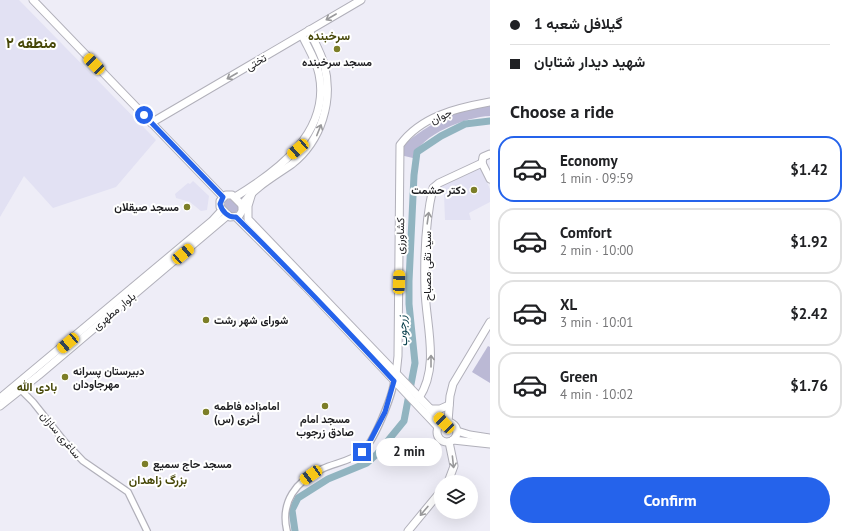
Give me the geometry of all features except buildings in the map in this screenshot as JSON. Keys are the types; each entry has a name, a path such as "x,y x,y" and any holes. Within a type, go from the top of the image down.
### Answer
{"main road":[{"path":"32,0 223,197"},
{"name":"تختی","path":"151,123 361,0"},
{"path":"236,217 242,211 242,205 252,193 294,162 307,149 317,134 324,113 327,89 324,64 309,30"},
{"path":"234,197 283,162 298,149 311,130 317,113 320,88 317,67 302,35"},
{"path":"308,48 310,43 316,44"},
{"name":"جوان","path":"400,145 415,131 447,111 490,102"},
{"name":"کشاورزی","path":"396,378 400,145"},
{"path":"490,154 483,157 482,163 490,179"},
{"name":"سید تقی مصباح","path":"417,399 426,385 430,370 425,291 425,243 432,188 439,183 482,163"},
{"path":"248,223 248,206 252,193"},
{"path":"242,205 229,194 223,197 220,204 222,210 228,215 248,223 396,378 443,424 454,426 457,431 470,435 490,438"},
{"name":"بلوار مطهری","path":"0,406 206,226 222,210"},
{"name":"بلوار مطهری","path":"0,398 21,387 228,215"},
{"path":"490,322 453,384 449,405 443,424 437,433 439,438 444,442 451,441 490,444"},
{"path":"396,378 401,388 430,409 443,424"},
{"path":"430,409 440,409 449,405"},
{"path":"451,475 454,466 451,441 457,431"},
{"path":"408,531 434,499"}],"street":[{"path":"286,531 284,521 287,501 295,487 322,469 358,455 366,449 390,396 396,378"},
{"name":"ساغری سازان","path":"21,387 64,441 83,461 128,492 147,531"},
{"path":"390,396 401,388"}],"shaded area":[{"path":"0,0 19,0 156,140 116,187 53,208 24,176 0,217"},
{"path":"490,106 490,116 457,123 435,134 425,141 413,158 400,155 403,146 427,127 446,117 466,110"},
{"path":"480,167 490,189 490,202 469,213 471,220 445,220 444,194 437,193 438,185"},
{"path":"193,181 209,196 207,210 201,211 190,202 176,198 175,194 188,183 190,184"},
{"path":"230,199 238,207 238,210 235,213 232,213 224,205 226,200"},
{"path":"488,346 490,347 490,383 472,372"}],"waterway":[{"name":"زرجوب","path":"295,531 292,510 298,498 328,479 367,463 377,454 404,421 415,363 409,304 409,281 414,175 417,152 441,136 465,124 490,121"}],"place":[{"name":"مسجد سرخبنده","path":"337,49"},
{"name":"دکتر حشمت","path":"474,190"},
{"name":"مسجد صیقلان","path":"187,207"},
{"name":"شورای شهر رشت","path":"206,320"},
{"name":"دبیرستان پسرانه مهرجاودان","path":"65,377"},
{"name":"مسجد امام صادق زرجوب","path":"325,406"},
{"name":"امامزاده فاطمه اُخری (س)","path":"206,412"},
{"name":"مسجد حاج سمیع","path":"145,464"}],"district":[{"name":"سرخبنده","path":"329,35"},
{"name":"منطقه ۲","path":"31,42"},
{"name":"بادی الله","path":"37,386"},
{"name":"بزرگ زاهدان","path":"158,479"}],"route":[{"path":"144,115 223,197 220,201 220,207 222,210 230,217 236,217 318,298 394,381 385,412 366,449 362,452"}]}
